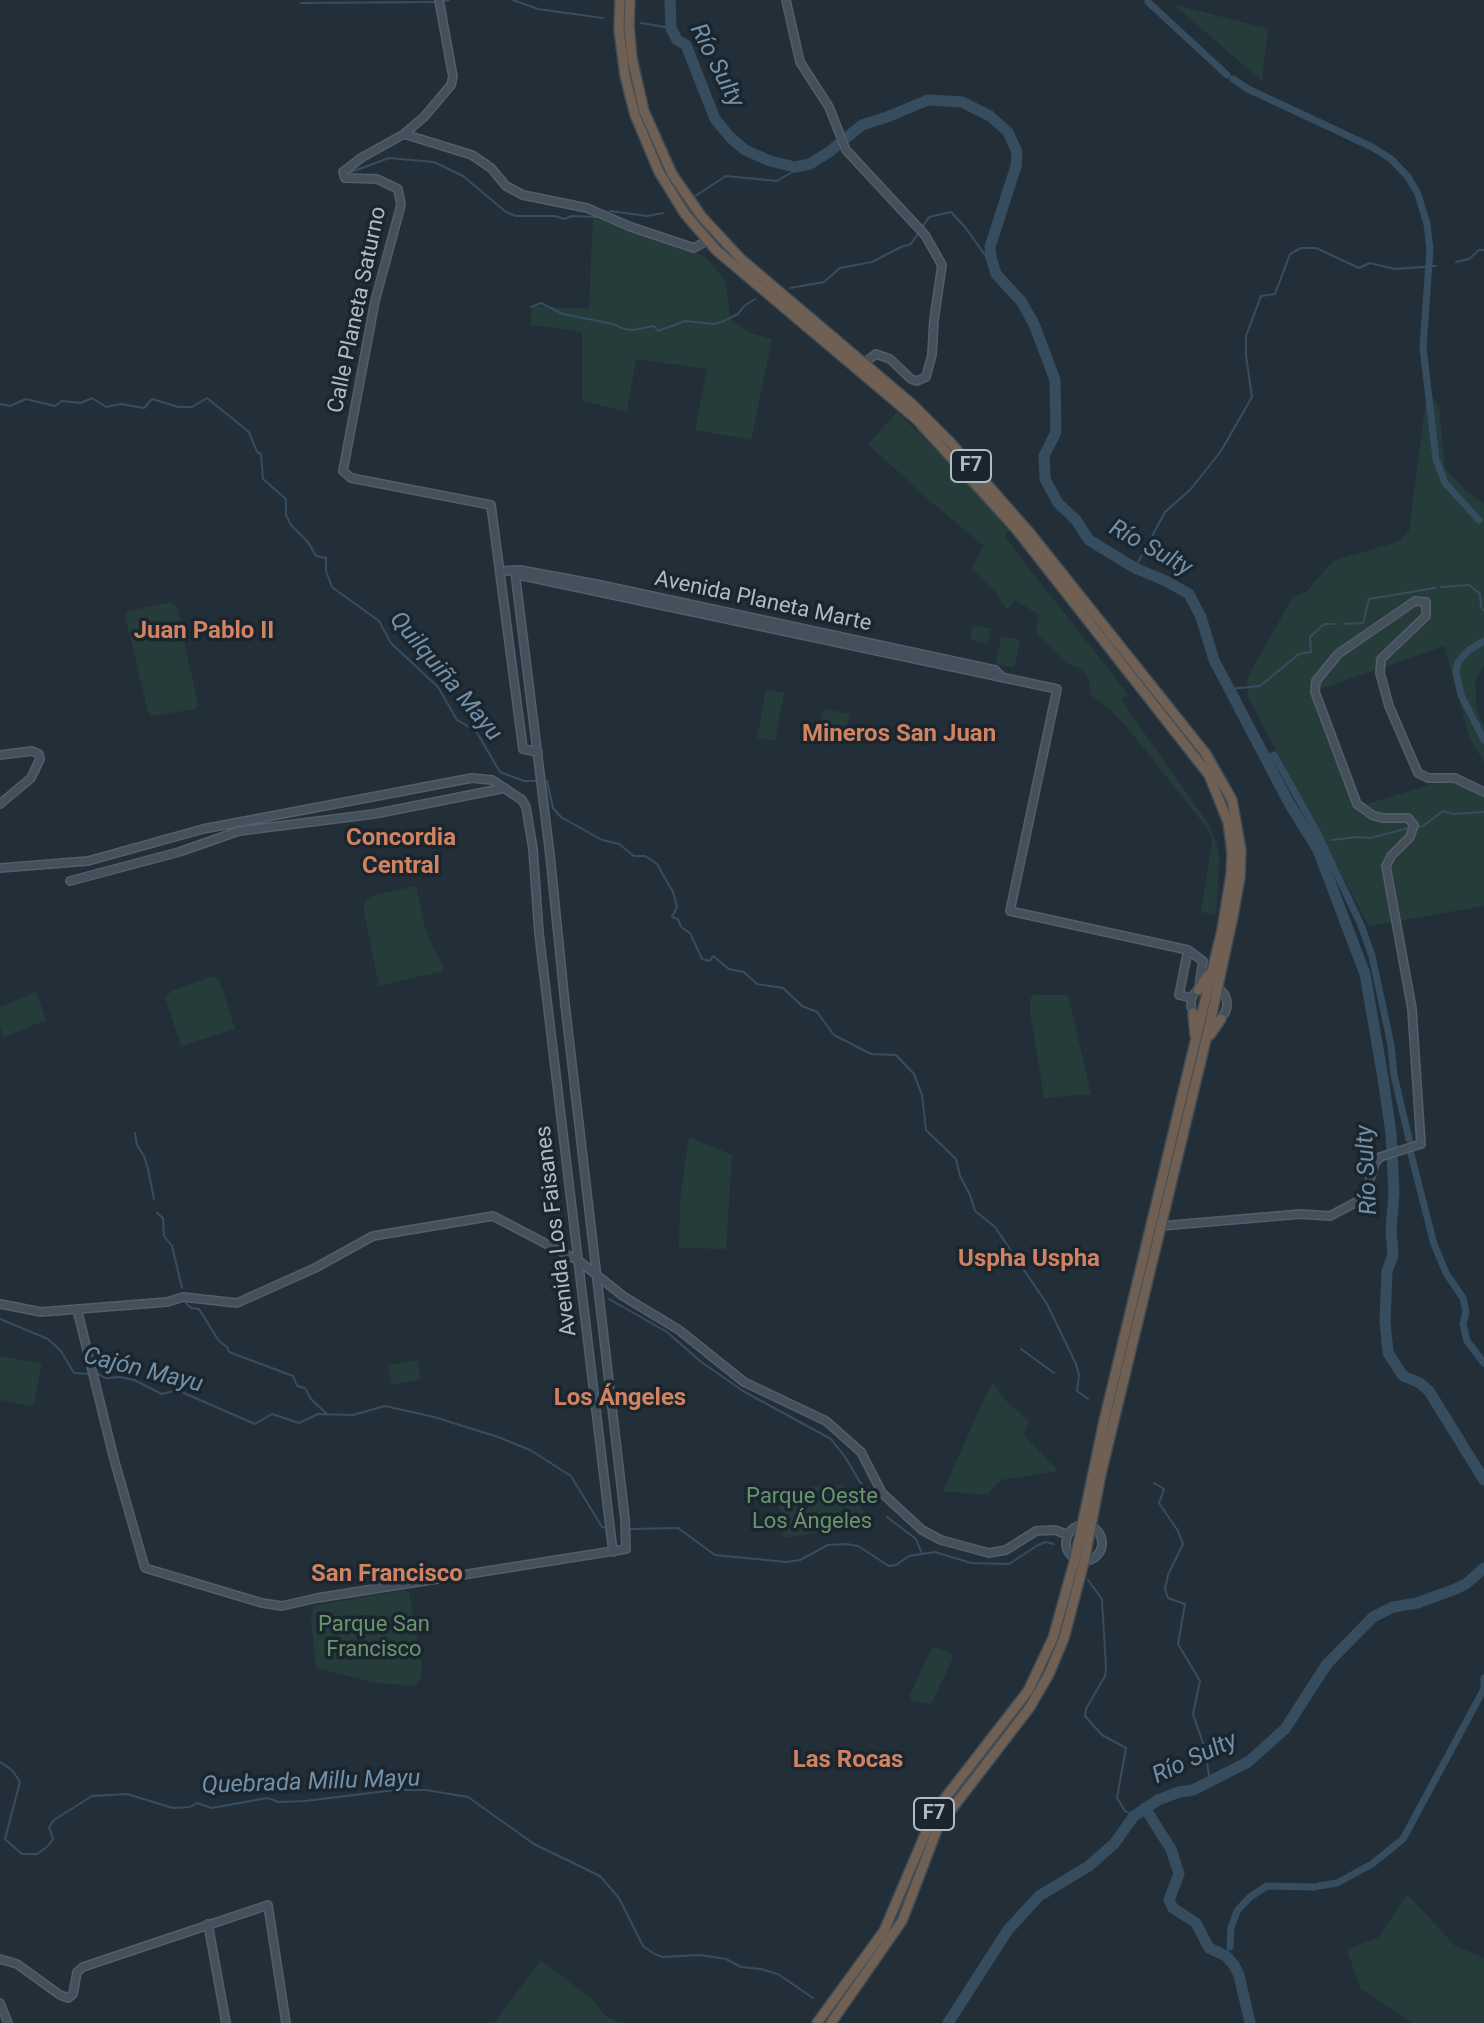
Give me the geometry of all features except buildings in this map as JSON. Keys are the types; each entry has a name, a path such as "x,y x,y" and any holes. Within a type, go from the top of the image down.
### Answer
{"highway":[{"name":"F7","path":"620,0 621,45 635,115 673,197 708,240 941,444 1016,529 1209,775 1228,822 1232,853 1216,973"},
{"name":"F7","path":"630,0 629,26 635,80 649,124 672,174 717,236 930,422 1022,522 1159,692 1221,776 1232,800 1241,850 1237,896 1216,973 1204,990 1200,1044 1161,1226 1086,1526"},
{"path":"1216,973 1226,996"},
{"path":"1200,1044 1201,1019"},
{"path":"1200,1044 1221,1019"},
{"name":"F7","path":"831,2023 902,1921 938,1827 1020,1722 1044,1683 1064,1638 1104,1421 1200,1044"},
{"name":"F7","path":"817,2023 884,1931 935,1811 1028,1691 1053,1638 1080,1560"}],"street":[{"path":"404,134 424,117 453,81 439,0"},
{"path":"786,0 800,62 829,107 846,150 925,235 942,265 932,355 926,377 917,381 911,379 890,359 876,354 864,363"},
{"path":"404,134 472,155 491,168 506,186 523,195 587,208 694,248 708,240"},
{"name":"Calle Planeta Saturno","path":"404,134 343,172 345,178 377,179 398,189 401,205 375,301 343,466 347,476 491,505 501,571"},
{"path":"501,571 523,749 538,752 515,572"},
{"name":"Avenida Planeta Marte","path":"501,571 1057,689 1010,911 1188,950"},
{"path":"1161,1226 1301,1214 1330,1216 1364,1198 1375,1163 1386,1153 1421,1144 1412,1009 1386,866 1391,856 1410,837 1414,825 1408,818 1372,815 1357,804 1315,692 1316,681 1338,654 1415,601 1426,602 1426,616 1381,659 1380,673 1389,706 1418,773 1428,778 1455,778 1484,792"},
{"path":"0,755 32,751 39,754 40,759 31,778 0,804"},
{"name":"Avenida Los Faisanes","path":"506,788 526,807 533,849 539,929 613,1552 626,1549 626,1526 538,752"},
{"path":"0,868 88,861 203,829 472,778 486,779 506,788"},
{"path":"70,881 179,852 239,831 374,814 506,788"},
{"path":"1188,950 1179,995 1204,990 1226,996 1227,1009 1221,1019 1201,1019 1204,990 1203,961 1188,950"},
{"path":"0,1304 41,1312 167,1302 183,1297 237,1303 315,1268 373,1236 493,1216 579,1261 597,1277 679,1330 744,1382 826,1421 861,1452 882,1493 922,1530 941,1540 989,1553 1006,1550 1036,1531 1055,1530 1068,1535 1086,1526 1101,1536 1102,1548 1095,1558 1080,1560 1066,1548 1068,1535"},
{"path":"77,1309 110,1445 145,1568 262,1603 282,1606 613,1552"},
{"path":"610,1526 626,1526"},
{"path":"0,1959 17,1964 68,1998 75,1988 77,1972 83,1967 268,1905 286,2023"},
{"path":"208,1924 226,2023"},
{"path":"0,2003 8,2023"}],"green space":[{"path":"1173,4 1268,29 1262,81"},
{"path":"593,217 706,257 726,282 730,319 750,333 772,339 751,440 695,430 707,369 636,359 627,412 582,401 582,332 531,325 532,306 589,309"},
{"path":"1434,400 1439,407 1445,468 1462,487 1484,504 1484,665 1475,680 1477,711 1484,725 1484,762 1470,739 1444,646 1312,692 1355,808 1450,781 1462,783 1484,797 1484,906 1369,926 1248,697 1247,678 1293,597 1306,592 1333,561 1400,541 1409,531 1426,401"},
{"path":"897,412 957,470 1012,533 1007,531 1005,536 1128,694 1121,700 1210,826 1219,859 1216,915 1201,912 1212,838 1207,828 1130,731 1110,709 1091,695 1089,680 1083,669 1067,664 1036,633 1039,615 1015,600 1007,610 995,592 971,568 984,546 868,444"},
{"path":"171,602 177,607 198,705 195,709 152,716 148,711 125,616 129,611"},
{"path":"973,625 991,629 988,644 970,640"},
{"path":"1001,636 1020,640 1014,668 996,664"},
{"path":"766,690 784,693 775,740 757,738"},
{"path":"824,709 850,714 846,732 820,726"},
{"path":"416,886 424,924 443,971 379,986 364,911 365,902 371,896"},
{"path":"213,976 219,979 235,1029 181,1046 165,997 172,991"},
{"path":"36,992 46,1020 4,1037 0,1027 0,1007"},
{"path":"1034,995 1068,995 1091,1094 1044,1098 1030,1011 1030,999"},
{"path":"689,1137 732,1155 726,1249 679,1248 680,1199"},
{"path":"0,1356 42,1364 33,1406 0,1400"},
{"path":"417,1360 421,1379 392,1385 388,1366"},
{"path":"992,1382 1008,1403 1029,1421 1024,1435 1058,1471 1001,1480 987,1495 943,1491"},
{"name":"Parque Oeste Los Ángeles","path":"842,1484 865,1512 864,1515 817,1533 783,1538 778,1490"},
{"name":"Parque San Francisco","path":"406,1590 422,1666 421,1678 414,1686 376,1683 316,1668 311,1619 313,1606"},
{"path":"936,1647 953,1658 931,1704 911,1701 910,1695 931,1650"},
{"path":"1407,1894 1455,1946 1484,1958 1484,2023 1412,2023 1360,1988 1347,1950 1379,1937"},
{"path":"541,1960 592,1999 605,2015 619,2023 494,2023"}],"waterway":[{"path":"441,2 449,0"},
{"path":"513,0 538,9 603,18"},
{"name":"Río Sulty","path":"670,0 671,28 677,40 686,45 715,119 745,150 770,161 795,167 810,164 862,125 928,100 962,102 990,116 1008,132 1017,152 1016,166 990,247 991,257 996,274 1021,301 1034,324 1055,380 1056,432 1044,456 1045,479 1058,503 1076,520 1089,540 1135,568 1189,594 1201,617 1214,660 1289,803 1318,850 1365,974 1391,1133 1394,1193 1393,1255 1387,1271 1385,1321 1388,1353 1403,1376 1420,1383 1429,1391 1484,1480"},
{"path":"301,3 435,2"},
{"path":"1148,2 1227,75"},
{"path":"641,23 671,28"},
{"path":"1233,79 1372,147 1391,159 1408,177 1418,194 1430,249 1423,347 1436,459 1445,483 1479,520"},
{"path":"351,172 389,158 434,162 463,176 506,212 516,216 555,216 564,219 572,216 597,217"},
{"path":"695,196 726,176 777,181 804,165"},
{"path":"610,211 647,216 663,213"},
{"path":"923,226 929,217 951,212 992,265"},
{"path":"790,288 824,282 840,268 872,262 911,244 917,235"},
{"path":"1135,568 1165,512 1190,490 1221,451 1252,397 1246,336 1261,296 1275,294 1290,254 1301,248 1316,248 1359,268 1370,263 1395,269 1436,266"},
{"path":"1456,262 1484,250"},
{"path":"531,307 541,303 563,314 624,329 654,326 658,331 685,321 714,324 724,321 755,299"},
{"name":"Quilquiña Mayu","path":"0,404 10,406 26,399 55,406 62,401 81,403 92,398 106,407 121,404 144,408 152,399 178,407 192,407 207,398 249,432 257,452 261,454 263,479 286,499 286,515 291,525 308,542 316,556 326,558 326,571 332,587 379,621 391,643 438,687 457,720 476,731 500,772 524,781 547,781 553,808 561,817 602,840 619,844 634,856 645,856 657,864 673,892 677,907 672,917 678,919 681,927 690,933 702,959 710,961 713,956 729,969 744,972 757,984 783,988 802,1006 817,1012 834,1035 871,1054 896,1055 914,1074 922,1095 926,1130 956,1159 975,1211 995,1227 1047,1304 1076,1364 1079,1375 1077,1391 1088,1399"},
{"path":"1441,587 1469,585 1480,594 1484,611"},
{"path":"1344,624 1363,623 1369,599 1435,588"},
{"path":"1230,689 1260,686 1299,654 1311,652 1310,637 1324,624 1334,624"},
{"path":"1484,641 1469,650 1458,662 1456,672 1461,695 1484,740"},
{"path":"1266,759 1274,755 1317,832 1361,925 1372,956 1409,1139"},
{"path":"1415,827 1423,826 1443,811 1453,814 1484,812"},
{"path":"1332,840 1370,838 1409,828"},
{"path":"135,1133 148,1169 154,1199"},
{"path":"1411,1154 1434,1244 1446,1273 1463,1298 1466,1312 1463,1324 1467,1341 1484,1363"},
{"path":"157,1213 163,1218 164,1236 172,1246 182,1288"},
{"path":"609,1299 667,1332 700,1361 743,1391 831,1439 876,1501"},
{"path":"186,1303 191,1308 199,1309 229,1352 293,1376 297,1386 305,1388 311,1399 328,1415"},
{"name":"Cajón Mayu","path":"0,1319 48,1339 61,1351 74,1373 91,1374"},
{"path":"1021,1349 1054,1373"},
{"name":"Cajón Mayu","path":"98,1374 106,1378 134,1380 162,1394 177,1390 255,1424 272,1414 299,1423 318,1414 353,1415 385,1406 434,1417 530,1450 571,1476 602,1527 607,1528"},
{"path":"1154,1483 1164,1489 1159,1503 1183,1544 1168,1575 1165,1589 1168,1598 1185,1604 1178,1644 1200,1681 1193,1714 1205,1749 1210,1782"},
{"path":"887,1517 916,1539 922,1554"},
{"path":"630,1529 678,1528 715,1555 786,1562 800,1560 828,1545 846,1544 858,1546 889,1566 909,1556 935,1552 971,1563 1009,1564 1038,1545 1046,1542 1054,1544"},
{"name":"Río Sulty","path":"948,2023 1008,1930 1039,1896 1089,1866 1114,1844 1134,1816 1158,1800 1193,1790 1248,1762 1285,1729 1327,1664 1373,1617 1393,1607 1417,1603 1453,1590 1466,1584 1484,1568"},
{"path":"1088,1580 1102,1599 1106,1668 1085,1716 1102,1735 1126,1748 1117,1798 1125,1811 1134,1816"},
{"path":"1319,1886 1337,1883 1372,1864 1403,1839 1484,1689 1484,1678"},
{"name":"Quebrada Millu Mayu","path":"0,1762 12,1770 20,1782 5,1839 22,1854 37,1854 48,1846 53,1839 49,1827 54,1820 92,1796 127,1794 173,1808 190,1807 197,1803 212,1808 267,1798 279,1802 305,1801 395,1790 426,1790 468,1797 534,1844 600,1876 619,1898 643,1946 653,1953 662,1957 700,1955 726,1959 741,1967 778,1974 813,1998"},
{"path":"1145,1808 1171,1849 1179,1874 1169,1900 1173,1908 1196,1923 1209,1948 1226,1956 1234,1965 1250,2023"},
{"path":"1230,1947 1231,1928 1237,1911 1250,1897 1267,1886 1315,1887"}],"district":[{"name":"Juan Pablo II","path":"204,632"},
{"name":"Mineros San Juan","path":"899,735"},
{"name":"Concordia Central","path":"401,853"},
{"name":"Uspha Uspha","path":"1029,1260"},
{"name":"Los Ángeles","path":"620,1399"},
{"name":"San Francisco","path":"387,1575"},
{"name":"Las Rocas","path":"848,1761"}]}
